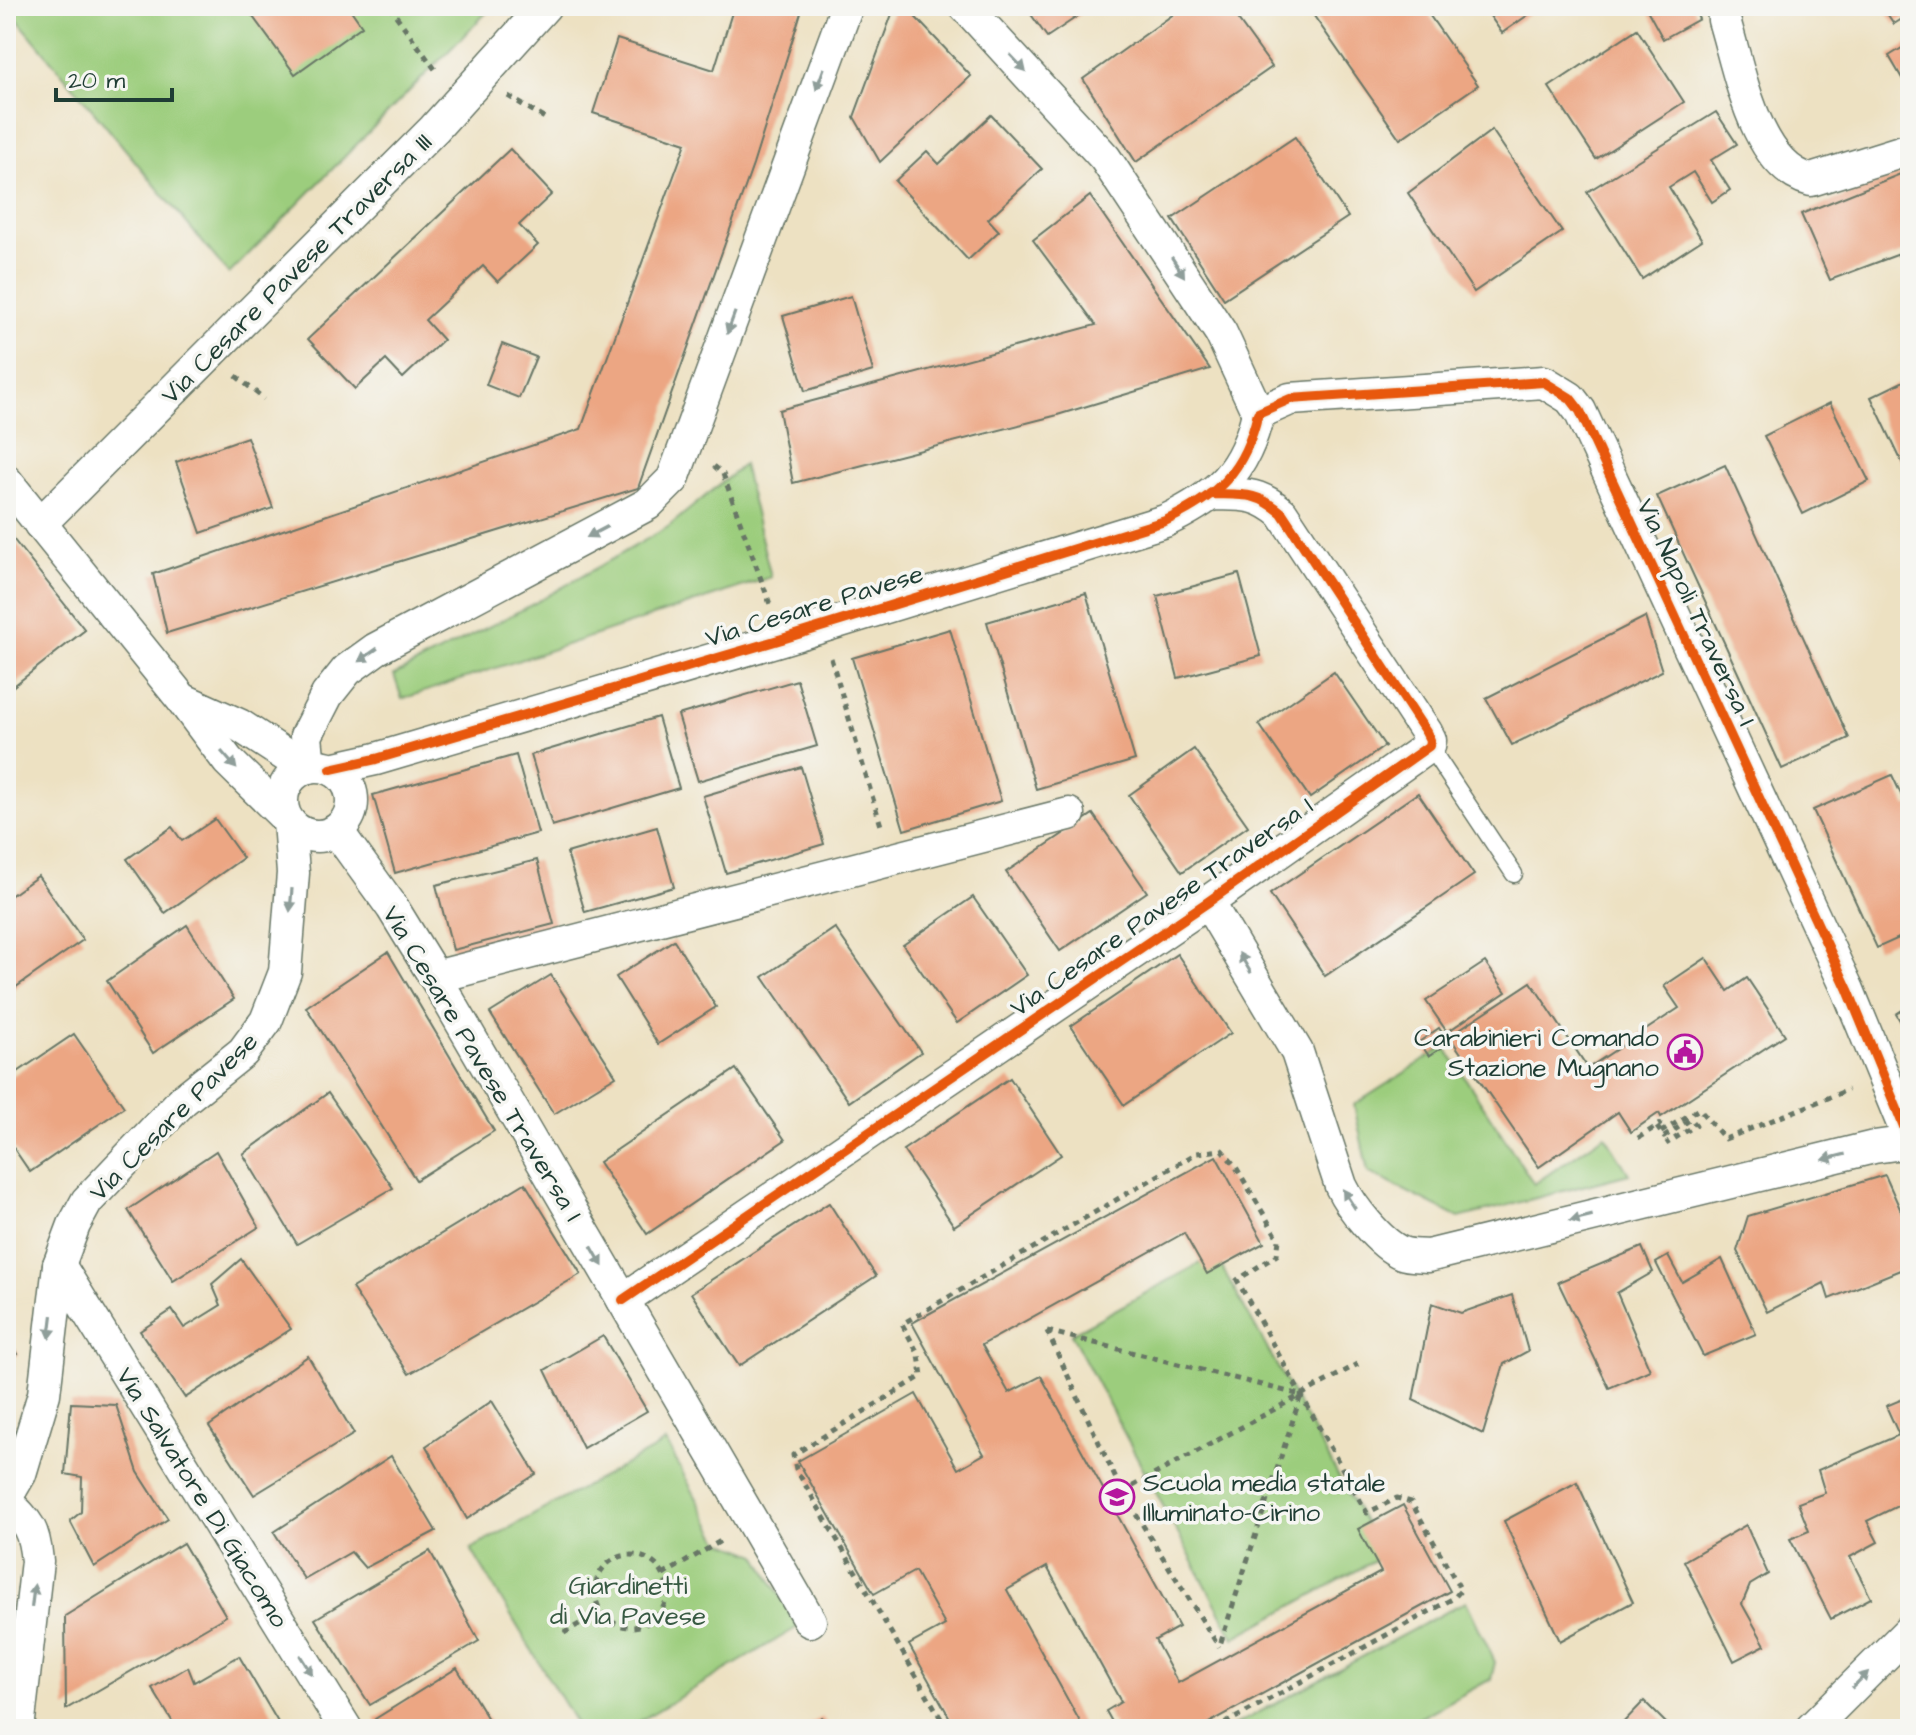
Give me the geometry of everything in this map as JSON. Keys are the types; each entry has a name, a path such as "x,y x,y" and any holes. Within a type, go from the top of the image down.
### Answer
{"street":[{"name":"Via Cesare Pavese Traversa III","path":"40,524 316,249 458,103 545,6"},
{"path":"315,768 306,736 327,695 347,670 376,649 648,504 673,479 847,6"},
{"path":"965,6 1105,158 1221,333 1258,413"},
{"path":"1723,6 1724,20 1752,111 1771,152 1783,167 1798,177 1811,180 1910,149"},
{"name":"Via Napoli Traversa I","path":"1258,413 1290,399 1544,382 1570,398 1580,411 1848,990 1910,1141"},
{"name":"Via Cesare Pavese","path":"315,768 376,759 1165,521 1189,510 1237,469 1252,442 1258,413"},
{"path":"6,481 228,761 287,820 306,835 316,837 337,831 351,815 352,793 341,775 315,768 239,725 181,698"},
{"path":"1210,494 1249,495 1266,500 1282,513 1426,732 1429,746"},
{"name":"Via Cesare Pavese Traversa I","path":"623,1300 1208,902 1429,746"},
{"path":"287,820 282,808 284,789 296,773 315,768"},
{"path":"435,977 1069,814"},
{"name":"Via Cesare Pavese","path":"18,1729 37,1561 34,1535 27,1521 6,1500 20,1474 44,1394 59,1265 80,1213 105,1179 183,1100 243,1052 266,1021 285,972 293,873 287,820"},
{"name":"Via Cesare Pavese Traversa I","path":"337,831 392,907 435,977 810,1621"},
{"path":"1208,902 1297,1052 1349,1202 1390,1246 1405,1255 1428,1256 1874,1147 1910,1141"},
{"name":"Via Salvatore Di Giacomo","path":"59,1265 346,1729"},
{"path":"1811,1729 1910,1630"}],"lane":[{"path":"1429,746 1514,874"}],"path":[{"path":"389,6 458,103"},
{"path":"723,474 744,525 782,639"},
{"path":"821,626 891,860"},
{"path":"1638,1138 1699,1109 1725,1139 1848,1090"},
{"path":"1660,1127 1664,1137 1691,1119 1696,1125 1666,1144"},
{"path":"1643,1124 1648,1132"},
{"path":"947,1729 796,1469 793,1455 922,1376 919,1355 902,1324 1197,1153 1222,1150 1236,1167 1279,1240 1277,1255 1237,1280 1367,1513 1397,1498 1411,1502 1461,1590 1454,1598 1215,1729"},
{"path":"1047,1331 1301,1395 1219,1648 1122,1492 1047,1331"},
{"path":"1122,1492 1358,1364"},
{"path":"663,1575 752,1523"},
{"path":"635,1555 656,1565 663,1575 666,1599 653,1619 632,1627 610,1620 601,1611 596,1601 597,1577 612,1559 635,1555"},
{"path":"564,1633 601,1611"}],"green space":[{"path":"6,6 493,6 229,274"},
{"path":"743,465 771,577 402,699 394,675 533,604 668,527"},
{"path":"1445,1047 1534,1184 1605,1135 1629,1174 1459,1218 1368,1172 1354,1105"},
{"path":"1215,1255 1383,1556 1234,1638 1071,1334"},
{"name":"Giardinetti di Via Pavese","path":"666,1442 720,1541 757,1555 798,1627 626,1729 579,1729 471,1549"},
{"path":"1466,1601 1495,1662 1491,1679 1400,1729 1228,1729"}],"building":[{"path":"245,6 348,6 362,26 295,74"},
{"path":"734,6 803,6 753,165 638,488 167,633 153,574 581,429 686,143 593,113 617,39 714,70"},
{"path":"895,6 905,6 971,76 880,162 854,117"},
{"path":"1025,6 1093,6 1047,37"},
{"path":"1185,6 1228,6 1272,67 1136,162 1083,79"},
{"path":"1307,6 1423,6 1478,85 1400,139"},
{"path":"1483,6 1541,6 1502,33"},
{"path":"1645,6 1692,6 1699,19 1663,39"},
{"path":"1882,6 1910,6 1910,14 1894,24"},
{"path":"1637,29 1684,102 1596,159 1549,87"},
{"path":"1910,43 1910,92 1889,56"},
{"path":"1716,112 1737,144 1711,160 1730,190 1712,202 1693,172 1669,187 1702,240 1642,279 1587,192"},
{"path":"991,115 1042,169 988,219 999,231 968,260 895,181 927,151 939,164"},
{"path":"1492,130 1562,232 1474,292 1408,193"},
{"path":"1295,137 1348,217 1224,299 1172,219"},
{"path":"510,149 552,194 519,225 538,245 498,282 483,266 425,320 443,340 403,378 386,360 355,389 308,339"},
{"path":"1908,171 1910,250 1830,280 1801,214"},
{"path":"1090,196 1210,369 1054,416 793,483 779,410 1096,325 1033,240"},
{"path":"851,296 873,371 805,391 783,316"},
{"path":"502,344 536,357 519,398 486,385"},
{"path":"1910,378 1910,479 1871,397"},
{"path":"1830,403 1869,481 1803,514 1764,436"},
{"path":"247,437 273,508 201,533 176,462"},
{"path":"1725,465 1849,738 1782,769 1657,496"},
{"path":"6,530 85,630 6,692"},
{"path":"1239,574 1261,656 1178,678 1157,596"},
{"path":"1086,593 1135,760 1036,789 987,622"},
{"path":"1645,617 1662,671 1512,745 1486,698"},
{"path":"950,629 1001,801 904,830 852,658"},
{"path":"1334,672 1385,746 1310,798 1259,724"},
{"path":"797,680 817,746 698,781 678,715"},
{"path":"658,717 679,788 552,826 531,755"},
{"path":"1194,749 1248,826 1182,872 1129,795"},
{"path":"516,755 538,833 395,873 373,795"},
{"path":"801,767 824,844 726,873 703,796"},
{"path":"1892,775 1907,807 1910,805 1910,933 1877,948 1813,810"},
{"path":"1418,793 1474,875 1325,976 1270,894"},
{"path":"1093,814 1147,892 1060,951 1006,872"},
{"path":"215,819 243,858 165,913 127,859 172,827 182,841"},
{"path":"657,827 674,887 585,912 567,853"},
{"path":"537,860 554,924 453,950 436,885"},
{"path":"38,876 83,940 6,994 6,899"},
{"path":"973,897 1027,975 957,1023 903,945"},
{"path":"187,925 234,999 153,1053 107,981"},
{"path":"835,928 921,1052 849,1102 763,977"},
{"path":"674,940 716,1007 658,1044 616,977"},
{"path":"388,952 494,1131 416,1180 306,1007"},
{"path":"1177,954 1231,1033 1124,1105 1071,1026"},
{"name":"Carabinieri Comando Stazione Mugnano","path":"1706,958 1728,991 1747,978 1785,1035 1661,1117 1659,1113 1631,1132 1618,1112 1539,1167 1449,1036 1531,982 1588,1068 1679,1008 1664,986"},
{"path":"1485,962 1506,992 1447,1032 1426,1001"},
{"path":"551,975 616,1076 554,1114 490,1013"},
{"path":"1910,1005 1910,1037 1896,1014"},
{"path":"1439,1028 1449,1043 1429,1056 1419,1042"},
{"path":"74,1034 124,1107 30,1172 6,1137 6,1080"},
{"path":"736,1069 785,1140 647,1234 599,1162"},
{"path":"1010,1078 1061,1155 954,1226 903,1150"},
{"path":"328,1093 393,1188 297,1244 243,1154"},
{"path":"216,1151 259,1227 173,1281 128,1210"},
{"path":"1216,1156 1264,1243 1207,1274 1184,1233 982,1345 1009,1393 1041,1376 1179,1627 1155,1640 1178,1683 1381,1572 1358,1529 1403,1505 1450,1591 1198,1729 1116,1729 1106,1711 1121,1702 1047,1567 1007,1590 1084,1729 956,1729 909,1645 945,1625 915,1571 874,1594 798,1461 916,1394 958,1469 984,1454 912,1323"},
{"path":"1885,1175 1910,1231 1910,1266 1829,1299 1824,1283 1767,1312 1737,1251 1748,1216"},
{"path":"525,1183 581,1274 409,1374 352,1288"},
{"path":"829,1203 876,1276 739,1366 691,1293"},
{"path":"1642,1247 1653,1272 1617,1293 1650,1370 1609,1388 1558,1282"},
{"path":"1668,1256 1682,1282 1722,1259 1756,1334 1703,1356 1656,1263"},
{"path":"241,1259 291,1329 185,1398 140,1331 172,1310 184,1328 221,1305 212,1284"},
{"path":"1512,1295 1528,1351 1504,1364 1483,1434 1413,1400 1432,1303 1461,1313"},
{"path":"6,1336 18,1354 6,1362"},
{"path":"603,1336 647,1411 583,1448 545,1370"},
{"path":"308,1356 354,1434 254,1495 209,1426"},
{"path":"1910,1396 1910,1500 1867,1521 1878,1542 1850,1557 1871,1598 1831,1619 1790,1539 1809,1531 1798,1503 1825,1493 1818,1470 1899,1435 1886,1406"},
{"path":"492,1401 536,1474 467,1519 426,1446"},
{"path":"71,1403 116,1405 138,1472 168,1519 94,1567 70,1521 81,1512 82,1477 65,1474"},
{"path":"391,1456 436,1531 365,1568 351,1552 304,1579 274,1532"},
{"path":"1577,1482 1633,1602 1560,1641 1504,1521"},
{"path":"1746,1525 1768,1574 1750,1585 1742,1604 1765,1645 1734,1661 1684,1561"},
{"path":"183,1543 226,1616 66,1709 65,1616"},
{"path":"430,1551 479,1641 370,1705 315,1619"},
{"path":"239,1656 282,1729 177,1729 152,1688 188,1667 194,1682"},
{"path":"457,1668 494,1729 382,1729 375,1719"},
{"path":"1644,1701 1672,1729 1617,1729"},
{"path":"822,1717 830,1729 802,1729"}],"cycle path":[{"path":"331,769 376,759 782,639 1165,521 1214,491 1237,466 1258,413 1290,399 1544,382 1570,398 1580,411 1848,990 1910,1141"},
{"path":"623,1300 1208,902 1429,746 1426,732 1282,513 1256,498 1210,494"}],"place":[{"name":"Carabinieri Comando Stazione Mugnano","path":"1685,1052"},
{"name":"Scuola media statale Illuminato-Cirino","path":"1117,1497"}]}
